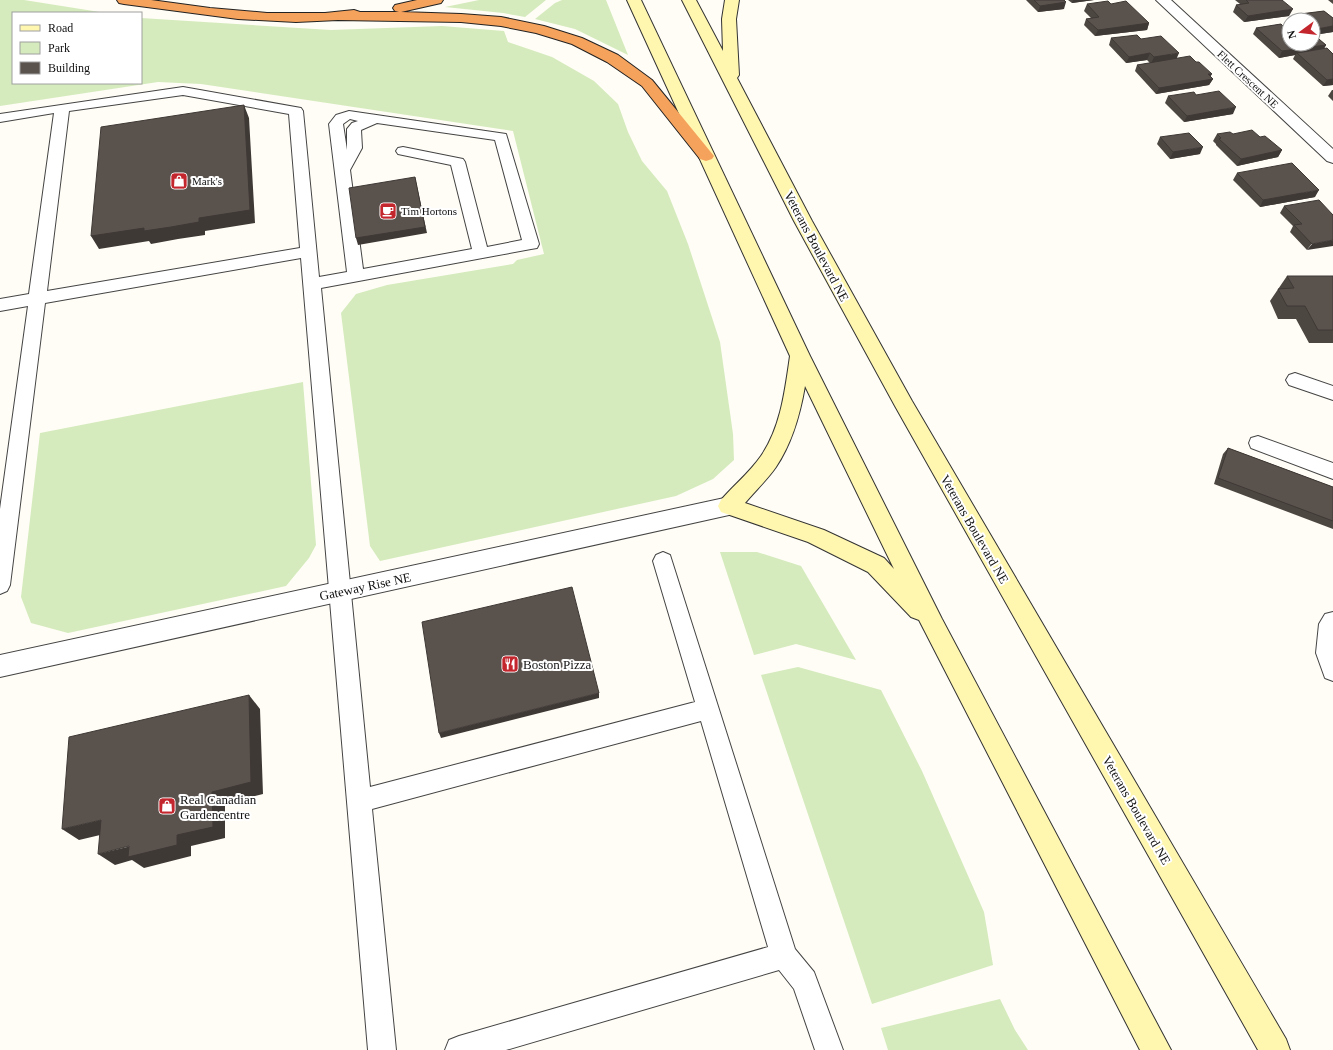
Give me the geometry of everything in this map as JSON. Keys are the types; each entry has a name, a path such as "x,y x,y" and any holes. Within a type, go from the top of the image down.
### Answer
{"highway":[{"path":"124,0 228,15 300,19 340,16 393,9 436,0"},
{"path":"340,16 463,17 494,20 564,35 611,57 648,84 706,156"}],"main road":[{"path":"634,0 800,356 934,626 1156,1050"},
{"name":"Veterans Boulevard NE","path":"689,0 803,221 904,406 1275,1050"},
{"path":"731,80 729,19 732,0"},
{"path":"800,356 791,411 782,437 768,462 729,506 816,536 876,566 934,626"}],"street":[{"name":"Flett Crescent NE","path":"1163,0 1333,158"},
{"name":"Gateway Rise NE","path":"0,666 729,506"}],"lane":[{"path":"0,118 183,91 296,111 382,1050"},
{"path":"0,585 62,108"},
{"path":"311,284 356,276 531,244 500,137 349,115 338,121 336,124 356,276"},
{"path":"403,151 458,162 481,253"},
{"path":"0,305 308,252"},
{"path":"1295,380 1333,393"},
{"path":"1258,443 1333,471"},
{"path":"663,560 784,956 805,981 829,1050"},
{"path":"1333,621 1330,624 1327,653 1333,671"},
{"path":"359,802 708,709"},
{"path":"459,1050 784,956"}],"green space":[{"path":"0,0 24,0 100,12 12,12 12,84 142,84 142,18 331,30 442,26 504,31 508,42 552,57 594,81 618,104 628,132 642,161 667,191 688,244 720,342 733,434 734,460 713,479 676,496 380,561 370,546 341,313 356,294 387,285 513,264 517,260 544,254 513,131 201,84 158,82 0,106"},
{"path":"479,0 546,0 525,17 503,13 445,7"},
{"path":"562,0 606,0 628,55 575,29 535,19 555,3"},
{"path":"303,382 316,545 309,558 286,586 68,633 31,623 21,597 40,433"},
{"path":"720,552 757,552 801,566 856,660 796,644 754,655"},
{"path":"798,667 881,690 922,771 984,912 993,965 872,1004 761,675"},
{"path":"1000,999 1015,1030 1028,1050 888,1050 881,1028"}],"building":[{"path":"1034,0 1064,0 1066,2 1040,6"},
{"path":"1246,0 1282,0 1293,9 1248,16 1236,5 1249,3"},
{"path":"1108,1 1111,4 1126,1 1149,23 1098,30 1086,19 1099,17 1087,4"},
{"path":"1324,11 1333,18 1333,26 1321,28 1321,12 1316,12"},
{"path":"1281,24 1281,50 1256,28"},
{"path":"1137,35 1141,39 1161,36 1179,53 1154,57 1150,53 1129,57 1111,38"},
{"path":"1321,41 1326,45 1321,46"},
{"path":"1327,48 1333,54 1333,79 1327,80 1297,53 1321,52 1321,49"},
{"path":"1190,56 1212,74 1208,74 1213,79 1159,88 1137,65"},
{"path":"1219,91 1236,107 1187,116 1168,96 1194,92 1196,95"},
{"name":"Mark's","path":"244,105 250,210 199,218 199,222 171,227 144,231 144,228 91,236 101,127"},
{"path":"1252,130 1260,137 1265,136 1282,150 1241,159 1219,139 1221,138 1217,134 1230,132 1233,134"},
{"path":"1189,133 1203,147 1173,152 1160,137"},
{"path":"1292,163 1319,190 1263,200 1237,173"},
{"name":"Tim Hortons","path":"415,177 425,227 356,238 349,188"},
{"path":"1319,200 1333,215 1333,240 1312,244 1294,225 1302,224 1284,206"},
{"path":"1287,276 1333,276 1333,330 1318,330 1305,306 1287,306 1278,289 1294,288"},
{"path":"1228,448 1333,487 1333,521 1218,478"},
{"name":"Boston Pizza","path":"572,587 599,693 439,733 422,622"},
{"path":"249,695 251,782 212,792 213,827 177,835 177,845 128,857 129,846 98,854 101,820 62,829 69,737"}],"place":[{"name":"Mark's","path":"179,181"},
{"name":"Tim Hortons","path":"388,211"},
{"name":"Boston Pizza","path":"510,664"},
{"name":"Real Canadian Gardencentre","path":"167,806"}]}
